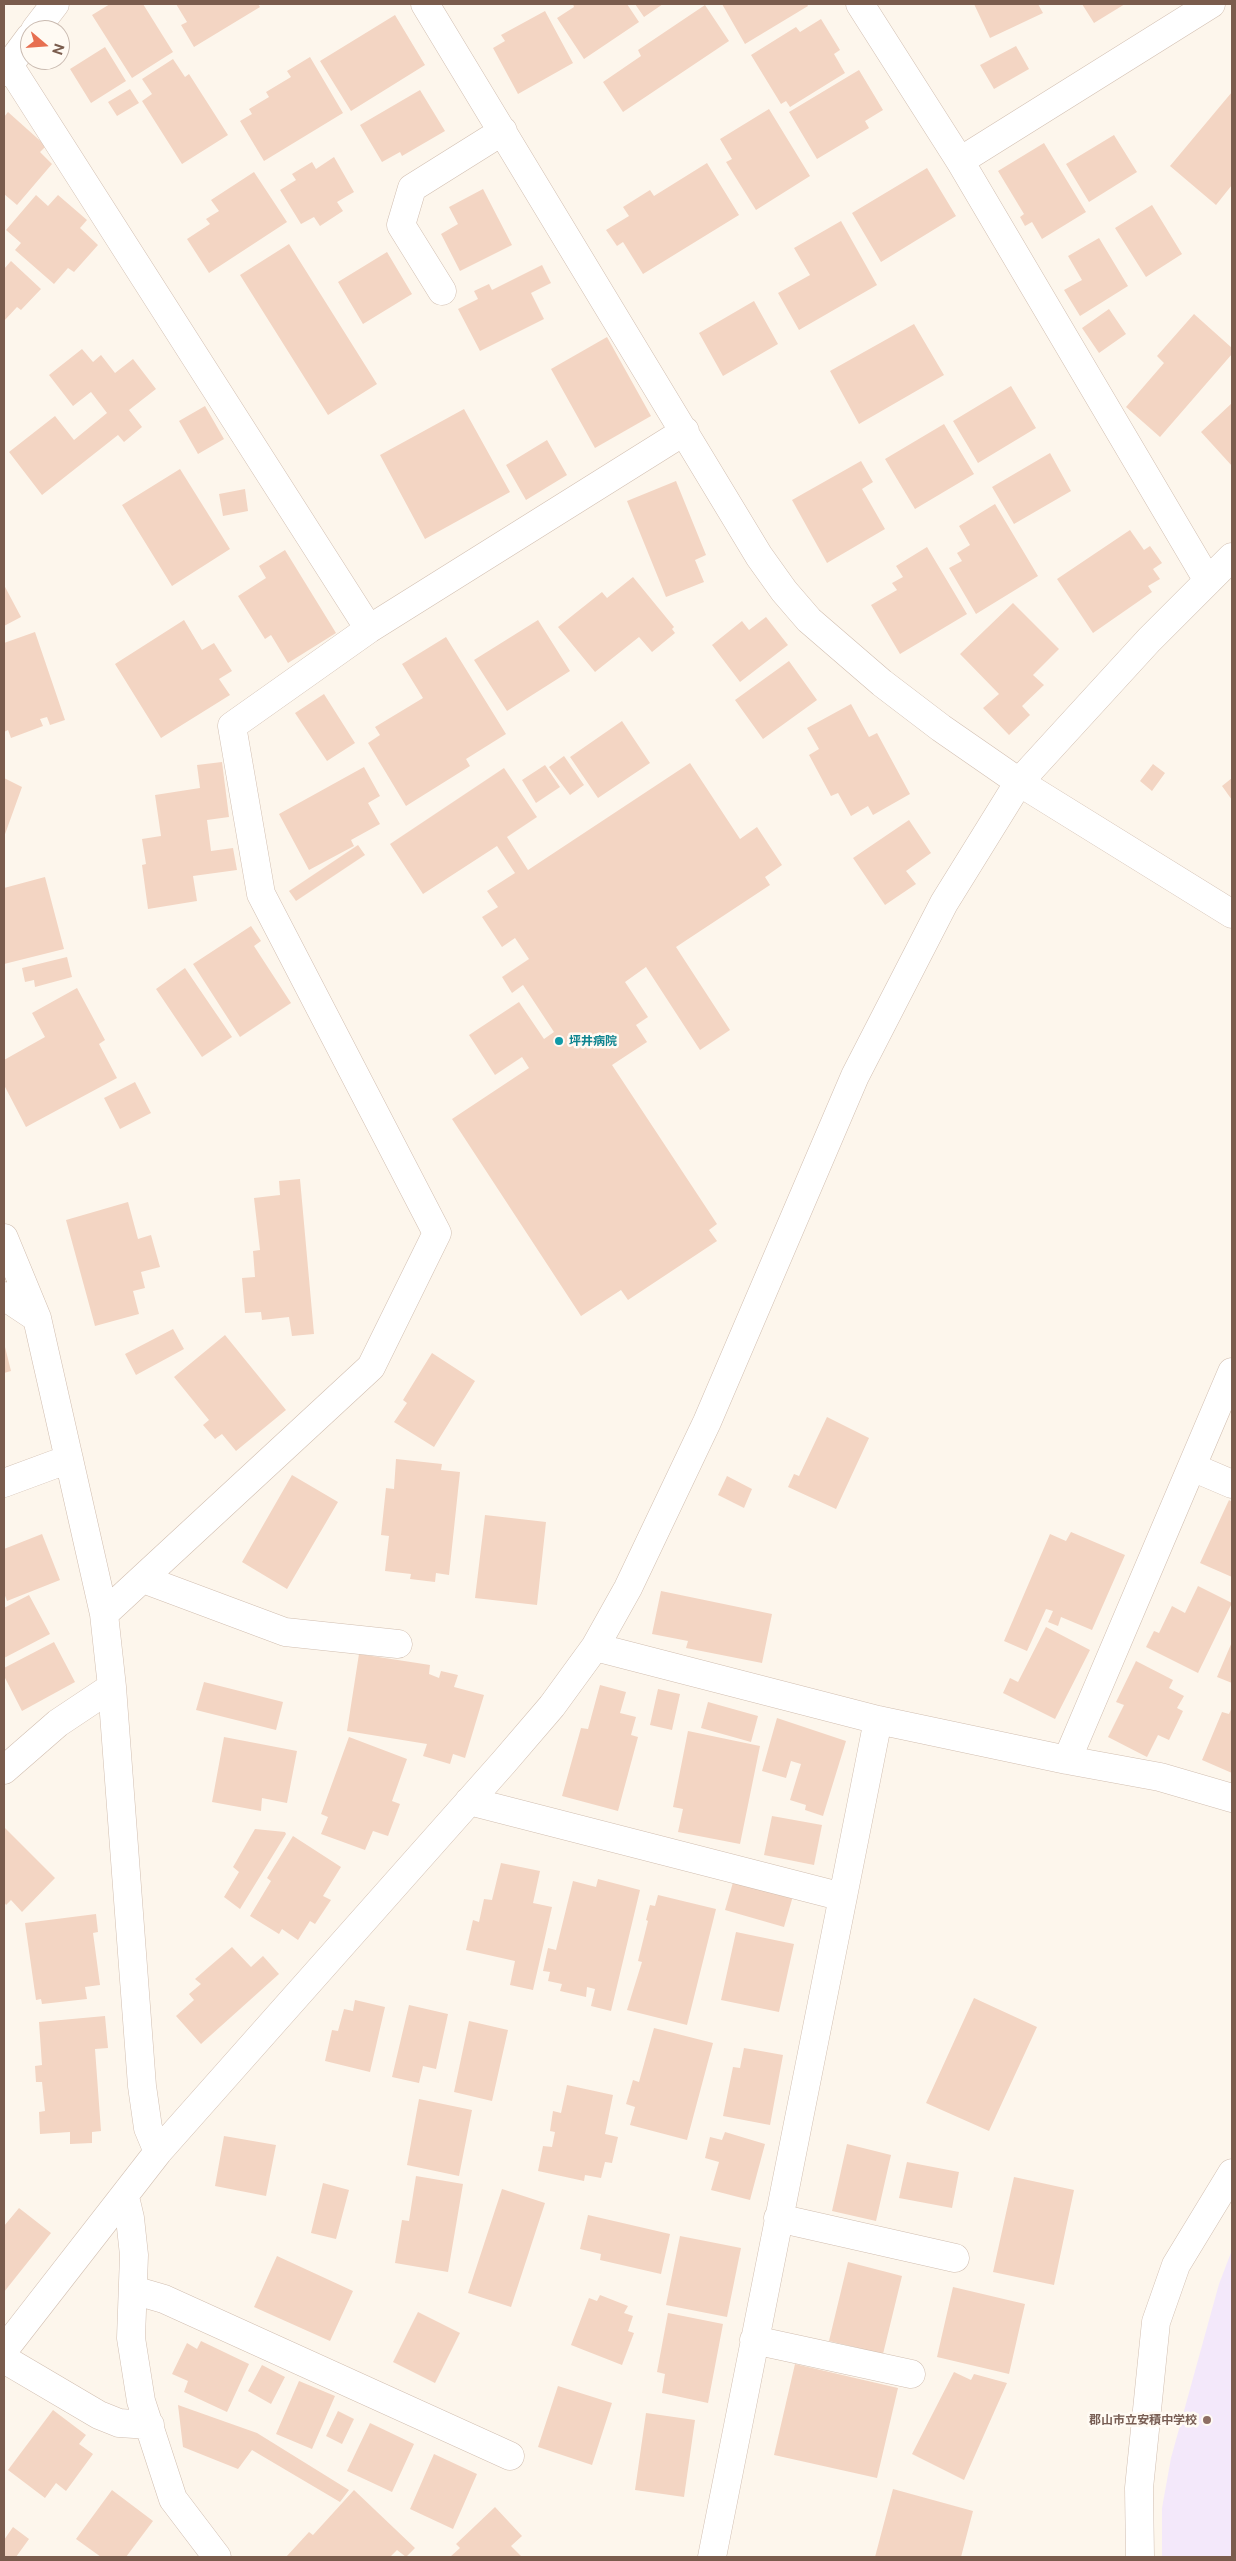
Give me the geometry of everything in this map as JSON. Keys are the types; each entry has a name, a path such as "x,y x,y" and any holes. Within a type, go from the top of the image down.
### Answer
{"street":[{"path":"43,20 55,4"},
{"path":"425,4 759,556 784,591 809,620 882,683 1019,782 1232,914"},
{"path":"860,4 960,161 1208,581"},
{"path":"960,161 1212,4"},
{"path":"20,50 7,68 369,629"},
{"path":"442,292 401,225 412,188 503,131"},
{"path":"104,1614 371,1367 437,1233 261,894 232,726 369,629 685,431"},
{"path":"4,2350 125,2197 158,2152 552,1706 594,1647 628,1588 707,1422 855,1076 944,903 1019,782 1150,640 1232,557"},
{"path":"4,1238 37,1318 104,1614 112,1687 142,2086 148,2128 158,2152"},
{"path":"4,1296 37,1318"},
{"path":"1067,1760 1232,1372"},
{"path":"4,1483 69,1459"},
{"path":"1192,1467 1232,1484"},
{"path":"142,1579 285,1632 398,1644"},
{"path":"594,1647 878,1720 1067,1760 1160,1777 1232,1798"},
{"path":"4,1770 58,1723 112,1687"},
{"path":"712,2557 878,1720"},
{"path":"469,1801 843,1897"},
{"path":"1140,2557 1139,2488 1156,2322 1176,2264 1232,2173"},
{"path":"125,2197 134,2248 131,2338 141,2401 173,2499 217,2557"},
{"path":"778,2218 955,2258"},
{"path":"133,2290 164,2299 510,2456"},
{"path":"754,2340 911,2374"},
{"path":"4,2359 99,2415 119,2423 150,2425"}],"shaded area":[{"name":"郡山市立安積中学校","path":"1232,2250 1232,2557 1162,2557 1162,2508 1171,2458 1219,2284"}],"building":[{"path":"110,4 143,4 173,52 132,78 92,15"},
{"path":"176,4 258,4 260,7 194,47 181,25 187,22"},
{"path":"573,4 627,4 639,22 584,59 557,18 574,7"},
{"path":"635,4 663,4 644,17"},
{"path":"722,4 807,4 808,6 745,44"},
{"path":"974,4 1038,4 1043,13 990,38"},
{"path":"1082,4 1125,4 1094,23"},
{"path":"705,5 729,41 623,112 603,82 641,56 638,50"},
{"path":"545,11 573,63 518,94 493,48 505,41 501,35"},
{"path":"395,15 425,65 351,111 320,61"},
{"path":"821,19 840,50 834,54 845,73 790,107 786,101 781,104 751,55 796,27 800,32"},
{"path":"1016,46 1029,69 994,89 980,65"},
{"path":"105,47 126,81 91,103 70,69"},
{"path":"310,57 343,113 264,161 240,121 252,114 249,109 269,97 266,92 291,77 287,71"},
{"path":"173,59 185,77 189,74 228,135 182,164 142,101 152,94 142,79"},
{"path":"859,70 883,110 865,121 869,128 817,159 789,112"},
{"path":"130,89 139,103 117,116 108,102"},
{"path":"420,90 445,131 402,156 400,152 382,162 360,125"},
{"path":"1232,92 1232,185 1216,205 1170,166"},
{"path":"769,109 810,176 756,210 726,162 732,159 720,139"},
{"path":"8,112 46,146 40,152 52,164 17,205 4,194 4,117"},
{"path":"1114,135 1137,172 1089,202 1066,164"},
{"path":"1044,143 1086,212 1042,239 1032,222 1025,226 1020,217 1024,214 998,171"},
{"path":"334,157 354,192 337,202 343,211 320,226 314,217 301,224 280,190 296,180 292,174 312,162 316,169"},
{"path":"707,163 739,215 643,274 623,242 617,246 606,230 629,216 623,207 650,190 654,196"},
{"path":"927,168 956,216 881,262 852,213"},
{"path":"254,172 287,222 209,273 187,239 210,224 206,219 219,211 211,200"},
{"path":"483,189 512,245 460,271 441,234 458,224 449,207"},
{"path":"36,195 48,206 58,195 87,220 80,228 98,245 74,272 68,268 54,284 15,250 21,243 6,230"},
{"path":"1152,205 1182,254 1146,277 1115,228"},
{"path":"841,221 877,285 799,330 778,293 810,275 794,248"},
{"path":"1099,238 1128,286 1080,316 1064,290 1082,280 1068,256"},
{"path":"289,244 377,384 328,415 240,275"},
{"path":"387,252 412,294 363,324 338,282"},
{"path":"11,261 41,289 21,310 17,307 4,321 4,269"},
{"path":"542,265 551,283 531,293 544,319 480,351 458,309 478,299 474,291 489,284 492,290"},
{"path":"754,301 778,344 723,376 699,333"},
{"path":"1109,309 1126,334 1099,353 1082,328"},
{"path":"1194,314 1232,348 1232,354 1160,437 1126,407 1164,363 1157,356"},
{"path":"914,324 944,375 859,424 830,371"},
{"path":"607,337 651,416 595,448 551,369"},
{"path":"82,349 93,362 101,355 115,373 133,359 156,389 129,410 142,427 124,442 118,435 42,495 9,452 55,416 74,440 107,413 91,392 73,406 49,375"},
{"path":"1011,386 1036,428 978,463 953,421"},
{"path":"1232,403 1232,466 1201,432"},
{"path":"205,406 224,439 198,454 179,421"},
{"path":"464,409 510,492 425,539 380,455"},
{"path":"944,424 974,474 915,509 885,459"},
{"path":"547,440 567,475 526,500 506,465"},
{"path":"1050,453 1071,491 1014,524 992,487"},
{"path":"861,461 873,482 862,489 885,529 827,563 792,500"},
{"path":"180,469 230,549 172,586 122,505"},
{"path":"676,481 706,555 695,560 704,582 666,597 627,501"},
{"path":"245,489 248,511 223,516 219,494"},
{"path":"995,504 1038,576 976,614 949,568 962,561 957,553 970,545 959,526"},
{"path":"1130,530 1144,550 1150,546 1162,563 1153,569 1160,579 1148,586 1152,592 1093,633 1057,579"},
{"path":"927,547 967,614 900,654 871,605 897,590 892,583 903,577 896,566"},
{"path":"285,550 336,633 288,663 271,635 265,639 238,596 266,578 259,566"},
{"path":"633,577 674,627 672,629 675,633 652,652 639,637 595,672 558,627 602,592 607,598"},
{"path":"4,585 21,617 4,626"},
{"path":"1013,603 1059,649 1033,675 1044,685 1022,706 1030,715 1009,735 983,708 999,694 960,654"},
{"path":"766,617 788,645 740,682 712,645 742,621 749,630"},
{"path":"184,620 202,650 214,643 232,671 219,679 230,695 161,738 115,664"},
{"path":"538,620 570,671 507,711 474,660"},
{"path":"35,632 65,720 50,725 47,717 40,719 43,726 11,738 8,730 4,732 4,643"},
{"path":"446,637 506,734 466,759 470,766 406,806 368,743 380,735 375,727 423,698 402,664"},
{"path":"789,661 817,700 763,739 735,700"},
{"path":"324,694 355,743 327,761 295,713"},
{"path":"851,704 869,737 877,733 910,794 873,815 868,806 851,816 838,793 831,796 809,755 819,749 807,728"},
{"path":"622,721 650,763 598,798 570,757"},
{"path":"564,756 584,785 570,795 549,767"},
{"path":"222,762 229,817 207,820 211,851 233,848 237,870 193,876 197,901 148,909 142,865 146,864 142,839 161,836 155,795 200,788 197,765"},
{"name":"坪井病院","path":"690,763 740,839 757,827 782,865 765,877 770,885 676,947 730,1030 700,1050 646,967 625,982 648,1017 636,1025 647,1042 612,1065 717,1224 709,1230 717,1241 628,1300 621,1290 581,1316 452,1119 529,1068 522,1057 495,1075 469,1035 519,1002 544,1039 554,1032 523,985 512,993 502,977 529,959 515,938 502,947 482,917 498,907 487,891 515,873 497,846 423,894 390,844 504,768 537,817 507,837 528,870"},
{"path":"1153,764 1165,773 1152,791 1140,781"},
{"path":"545,765 560,787 536,803 522,780"},
{"path":"364,767 380,796 368,803 380,824 351,840 354,846 309,870 279,814"},
{"path":"4,778 22,787 4,837"},
{"path":"1232,778 1232,800 1222,786"},
{"path":"909,820 931,853 906,871 916,884 885,905 853,858"},
{"path":"358,845 365,855 296,901 289,891"},
{"path":"45,877 64,949 4,964 4,888"},
{"path":"251,926 261,941 254,946 291,1003 240,1037 193,964"},
{"path":"67,957 72,977 35,987 34,980 25,982 22,968"},
{"path":"185,968 232,1037 202,1057 156,989"},
{"path":"77,988 105,1040 99,1044 117,1078 26,1127 4,1085 4,1060 45,1037 32,1013"},
{"path":"135,1082 151,1113 120,1129 104,1098"},
{"path":"300,1179 314,1334 292,1336 289,1317 262,1320 261,1312 245,1313 242,1278 255,1277 253,1251 260,1250 254,1198 280,1195 279,1181"},
{"path":"128,1202 138,1239 151,1235 160,1267 141,1272 145,1288 133,1291 139,1314 95,1326 66,1220"},
{"path":"173,1329 184,1349 136,1375 125,1354"},
{"path":"225,1335 286,1410 236,1451 222,1434 215,1439 203,1425 209,1420 174,1377"},
{"path":"4,1343 11,1371 4,1373"},
{"path":"432,1353 475,1381 434,1447 394,1422 407,1403 403,1400"},
{"path":"827,1417 869,1438 836,1509 788,1487 794,1474 799,1476"},
{"path":"396,1459 442,1464 441,1470 460,1472 449,1575 436,1573 435,1582 410,1579 411,1574 385,1571 389,1536 381,1535 386,1488 394,1489"},
{"path":"292,1475 338,1502 287,1589 242,1562"},
{"path":"727,1476 752,1489 744,1508 718,1495"},
{"path":"1229,1500 1232,1502 1232,1577 1200,1563"},
{"path":"485,1515 546,1522 537,1605 475,1598"},
{"path":"1071,1532 1125,1555 1092,1630 1061,1617 1058,1626 1048,1622 1053,1611 1046,1609 1027,1651 1004,1641 1050,1534 1066,1541"},
{"path":"42,1534 60,1580 7,1601 4,1593 4,1549"},
{"path":"1198,1586 1232,1603 1198,1673 1146,1647 1154,1631 1159,1633 1172,1606 1185,1613"},
{"path":"661,1591 772,1614 762,1663 686,1648 688,1641 652,1634"},
{"path":"29,1595 50,1634 4,1658 4,1608"},
{"path":"1046,1627 1090,1650 1055,1719 1003,1693 1010,1678 1018,1682"},
{"path":"54,1642 75,1682 22,1711 4,1676 4,1668"},
{"path":"1232,1642 1232,1683 1217,1677"},
{"path":"359,1654 430,1665 429,1674 439,1678 441,1671 458,1675 454,1687 484,1695 465,1758 453,1754 450,1764 423,1756 427,1744 347,1731"},
{"path":"1136,1661 1173,1680 1169,1688 1184,1696 1177,1708 1183,1711 1169,1740 1158,1735 1147,1757 1108,1737 1124,1705 1116,1702"},
{"path":"204,1682 283,1702 276,1730 196,1710"},
{"path":"600,1685 626,1692 620,1713 636,1717 631,1735 638,1737 618,1811 562,1796 581,1728 588,1729"},
{"path":"658,1689 680,1694 672,1730 650,1725"},
{"path":"708,1702 758,1716 751,1742 701,1728"},
{"path":"1232,1707 1232,1773 1202,1760 1222,1712 1229,1714"},
{"path":"777,1718 846,1741 823,1816 805,1810 806,1805 790,1800 801,1764 791,1761 786,1778 762,1771"},
{"path":"688,1731 760,1746 740,1844 678,1832 683,1809 673,1807"},
{"path":"224,1737 297,1751 287,1803 262,1798 261,1811 212,1802"},
{"path":"349,1737 407,1759 392,1801 400,1804 388,1836 373,1831 365,1850 321,1834 328,1817 321,1814"},
{"path":"772,1816 822,1825 814,1865 764,1855"},
{"path":"4,1827 55,1878 22,1912 11,1900 6,1905 4,1902"},
{"path":"255,1829 285,1832 286,1834 240,1909 224,1897 239,1872 233,1867"},
{"path":"293,1836 341,1867 323,1896 331,1900 315,1924 310,1921 298,1940 282,1929 279,1934 250,1916 271,1881 267,1878"},
{"path":"501,1863 540,1871 533,1903 552,1907 533,1990 510,1985 515,1961 466,1950 473,1920 479,1922 484,1899 492,1900"},
{"path":"598,1879 640,1890 611,2011 591,2006 595,1989 587,1987 586,1997 560,1991 562,1984 548,1981 550,1972 543,1971 548,1948 556,1950 573,1881 596,1887"},
{"path":"734,1879 793,1896 784,1927 725,1910"},
{"path":"658,1895 716,1909 687,2025 627,2010 642,1962 638,1961 650,1905 655,1906"},
{"path":"96,1914 98,1932 93,1933 100,1985 85,1987 87,1999 42,2004 41,1999 36,2000 25,1923"},
{"path":"736,1932 794,1944 779,2012 721,2000"},
{"path":"232,1947 251,1967 263,1956 279,1974 201,2044 176,2016 194,2000 189,1994 201,1984 195,1979"},
{"path":"974,1998 1037,2027 989,2131 926,2103"},
{"path":"355,2000 385,2007 370,2072 325,2061 332,2030 338,2031 344,2009 353,2011"},
{"path":"409,2005 448,2014 436,2069 423,2066 419,2083 392,2077"},
{"path":"105,2016 108,2048 95,2049 101,2131 92,2132 92,2143 70,2144 70,2132 40,2134 39,2112 45,2111 42,2082 36,2082 35,2066 42,2065 39,2022"},
{"path":"469,2021 508,2030 492,2101 454,2092"},
{"path":"654,2028 713,2043 687,2140 630,2125 635,2107 626,2104 633,2080 639,2082"},
{"path":"744,2048 783,2055 770,2125 723,2116 733,2067 740,2068"},
{"path":"567,2085 613,2095 605,2134 618,2137 612,2163 605,2162 601,2178 585,2175 584,2181 538,2171 543,2146 552,2147 555,2132 550,2131 553,2111 561,2113"},
{"path":"419,2099 472,2110 459,2176 407,2165"},
{"path":"725,2132 765,2144 750,2200 711,2190 719,2162 705,2158 710,2137 722,2140"},
{"path":"224,2136 276,2145 266,2196 215,2186"},
{"path":"847,2144 891,2155 876,2221 832,2211"},
{"path":"907,2162 959,2172 952,2208 899,2198"},
{"path":"416,2176 463,2184 448,2272 395,2263 402,2220 409,2221"},
{"path":"1014,2177 1074,2190 1054,2285 993,2272"},
{"path":"323,2183 349,2190 336,2239 311,2233"},
{"path":"502,2189 545,2203 511,2307 468,2293"},
{"path":"19,2208 51,2233 4,2292 4,2226"},
{"path":"588,2215 670,2234 661,2274 600,2260 601,2254 580,2249"},
{"path":"680,2236 741,2248 727,2317 666,2305"},
{"path":"277,2256 353,2291 330,2341 254,2307"},
{"path":"848,2262 902,2276 883,2354 829,2341"},
{"path":"953,2287 1025,2304 1009,2374 937,2357"},
{"path":"600,2295 628,2306 624,2313 633,2316 628,2331 634,2333 622,2365 571,2345 589,2298 597,2301"},
{"path":"418,2312 460,2333 435,2383 393,2362"},
{"path":"668,2313 723,2324 708,2403 662,2393 665,2374 657,2372"},
{"path":"201,2341 249,2364 227,2412 184,2392 188,2381 172,2374 187,2343 197,2349"},
{"path":"795,2364 898,2388 877,2478 774,2455"},
{"path":"262,2365 285,2377 271,2404 248,2391"},
{"path":"954,2372 971,2380 974,2374 1007,2383 964,2480 912,2454"},
{"path":"299,2381 335,2396 312,2449 276,2434"},
{"path":"558,2386 612,2403 592,2465 538,2447"},
{"path":"178,2405 257,2433 349,2490 340,2502 252,2450 238,2469 183,2447"},
{"path":"53,2410 86,2435 79,2444 93,2454 66,2491 56,2483 45,2498 8,2470"},
{"path":"338,2411 354,2419 342,2444 326,2436"},
{"path":"646,2413 695,2420 684,2497 635,2490"},
{"path":"370,2423 414,2444 392,2492 347,2471"},
{"path":"434,2454 477,2474 453,2529 410,2509"},
{"path":"893,2489 973,2511 961,2557 875,2557"},
{"path":"112,2490 153,2521 126,2557 101,2557 76,2539"},
{"path":"354,2490 415,2548 406,2557 397,2550 390,2557 286,2557 309,2532 313,2535"},
{"path":"495,2507 522,2536 511,2546 522,2557 450,2557 460,2548 456,2544"},
{"path":"13,2527 29,2539 16,2557 4,2557 4,2540"}],"place":[{"name":"坪井病院","path":"559,1041"},
{"name":"郡山市立安積中学校","path":"1207,2420"}]}
